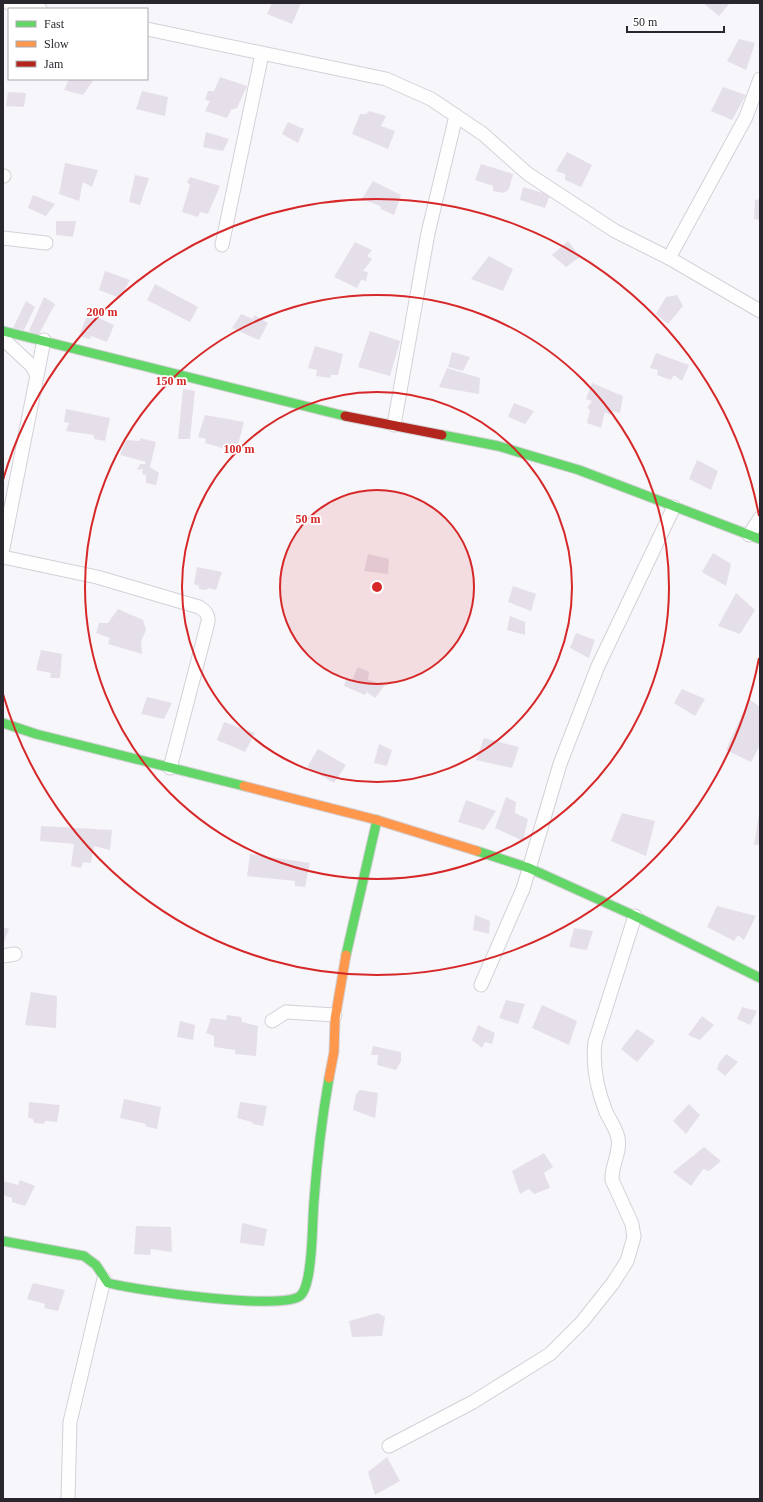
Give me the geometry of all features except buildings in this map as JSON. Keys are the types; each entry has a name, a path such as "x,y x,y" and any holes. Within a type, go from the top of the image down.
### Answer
{"street":[{"path":"9,3 35,8"},
{"path":"148,30 386,80 431,99 483,134 528,174 568,201 615,231 670,258 760,312"},
{"path":"222,246 262,54"},
{"path":"670,258 746,117 760,79"},
{"path":"394,425 428,233 456,116"},
{"path":"3,238 46,243"},
{"path":"3,331 344,416 498,446 579,470 755,537 760,518"},
{"path":"3,340 32,366 37,375"},
{"path":"3,548 44,340"},
{"path":"480,985 511,920 529,868 560,764 598,666 674,507"},
{"path":"3,557 98,577 200,607 206,612 208,622 170,768"},
{"path":"3,723 36,734 377,820 529,868 635,916 760,978"},
{"path":"3,1241 84,1256 93,1260 100,1268 104,1279 108,1283 123,1287 156,1293 220,1299 293,1299 299,1297 304,1291 311,1253 314,1197 333,1056 335,1015 346,956 377,820"},
{"path":"389,1446 473,1402 550,1354 582,1322 613,1283 627,1261 634,1231 612,1180 612,1173 618,1148 618,1139 598,1089 594,1057 595,1042 635,916"},
{"path":"272,1021 286,1012 335,1015"},
{"path":"68,1499 70,1422 104,1279"}],"traffic: fast":[{"path":"3,331 345,416"},
{"path":"442,435 498,446 579,470 760,539"},
{"path":"3,723 36,734 244,786"},
{"path":"346,955 377,820"},
{"path":"477,851 529,868 635,916 760,978"},
{"path":"3,1241 84,1256 96,1265 108,1283 123,1286 207,1298 238,1300 287,1300 300,1296 306,1287 310,1268 313,1210 322,1124 329,1078"}],"traffic: slow":[{"path":"244,786 377,820 477,851"},
{"path":"329,1078 334,1052 335,1019 346,955"}],"traffic: jam":[{"path":"345,416 442,435"}]}
